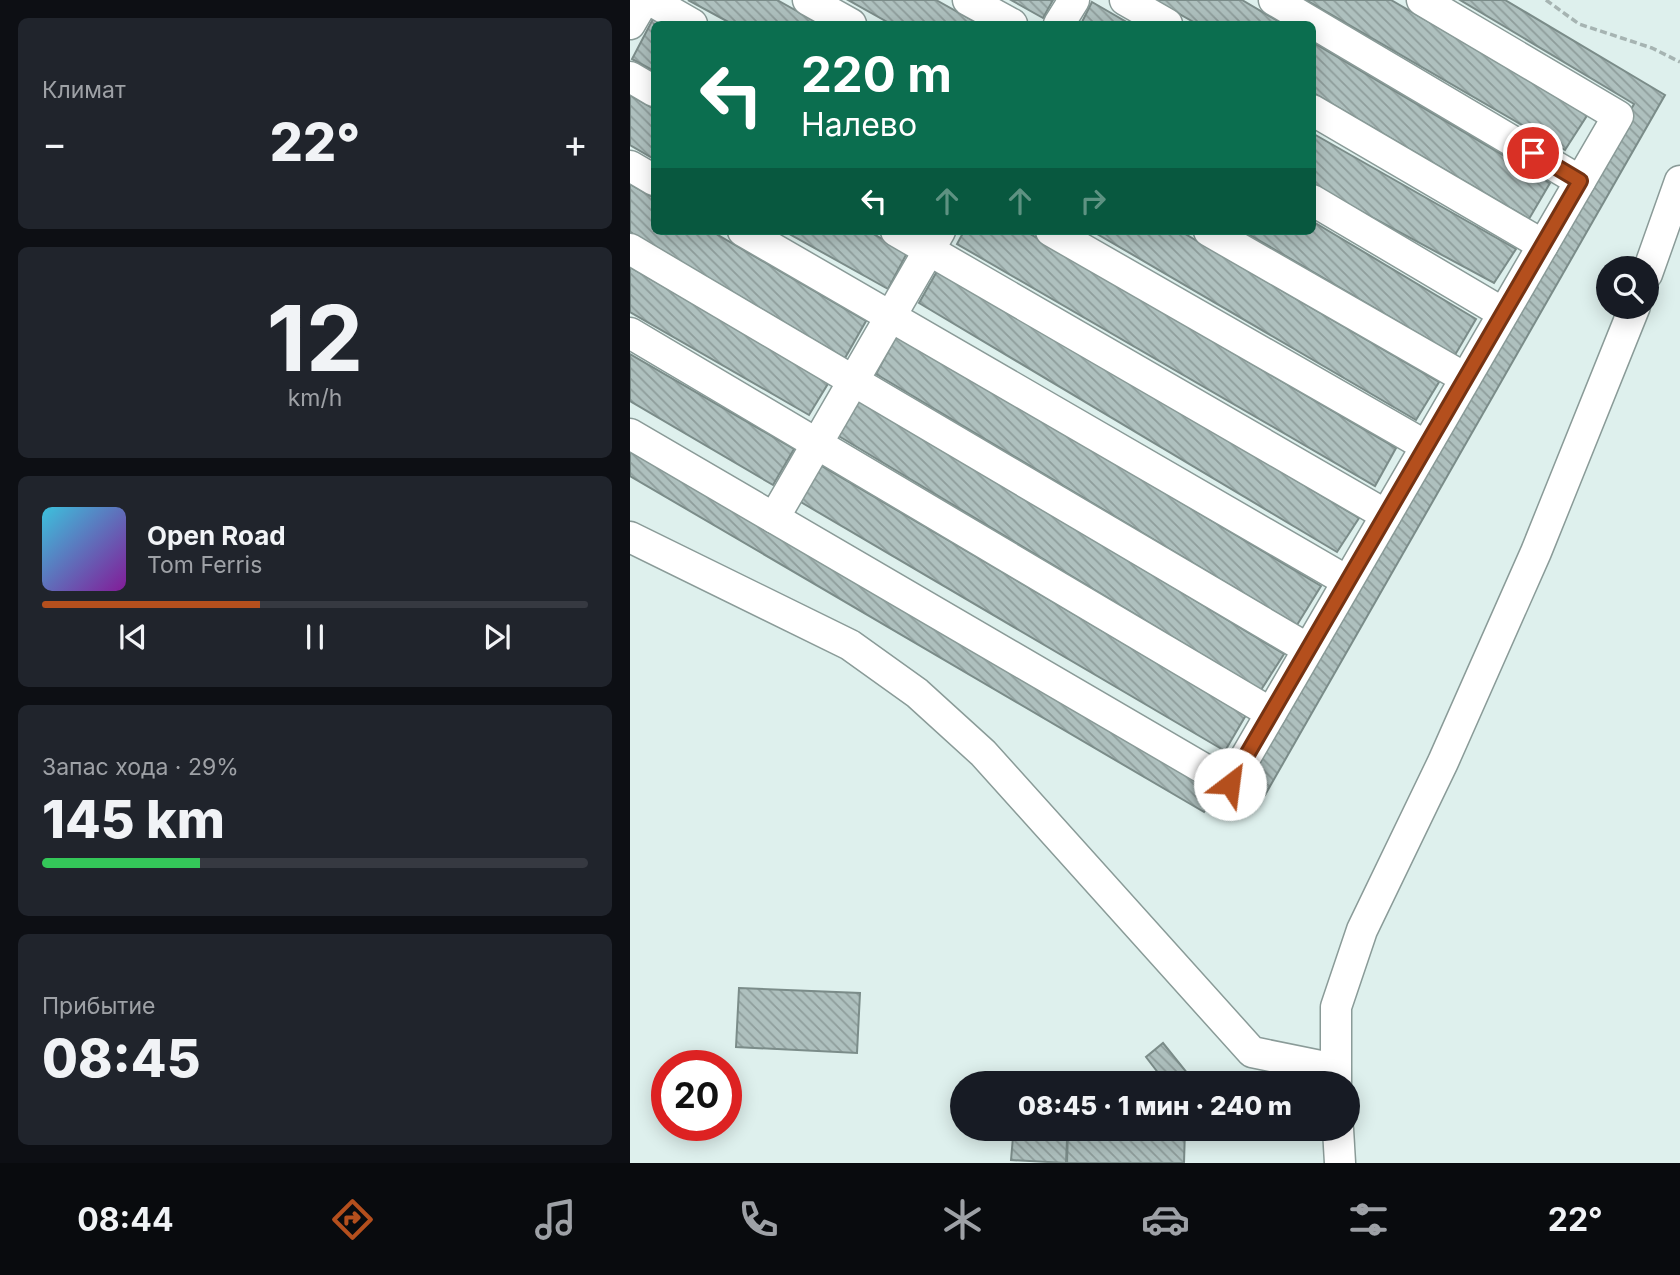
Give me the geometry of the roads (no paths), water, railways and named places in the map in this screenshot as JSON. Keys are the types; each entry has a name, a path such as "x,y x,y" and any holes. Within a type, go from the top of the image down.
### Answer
{"street":[{"path":"630,24 644,0"},
{"path":"650,0 687,21"},
{"path":"808,0 846,21"},
{"path":"968,0 1006,21"},
{"path":"1061,21 1074,0"},
{"path":"1125,0 1162,21"},
{"path":"1274,0 1310,21"},
{"path":"630,434 1230,784 1618,116 1422,0"},
{"path":"1316,25 1580,181"},
{"path":"630,77 651,90"},
{"path":"1316,112 1543,245"},
{"path":"630,166 651,178"},
{"path":"1653,256 1680,181"},
{"path":"1316,202 1503,313"},
{"path":"750,235 1347,581"},
{"path":"913,235 934,240 1386,514"},
{"path":"1058,235 1426,446"},
{"path":"1216,235 1465,379"},
{"path":"774,518 934,240"},
{"path":"630,248 1308,649"},
{"path":"1336,1071 1336,1007 1362,930 1443,762 1536,552 1630,319"},
{"path":"630,333 1271,713"},
{"path":"638,546 850,645 917,692 983,752 1252,1052 1318,1071"},
{"path":"1339,1141 1340,1163"}]}
